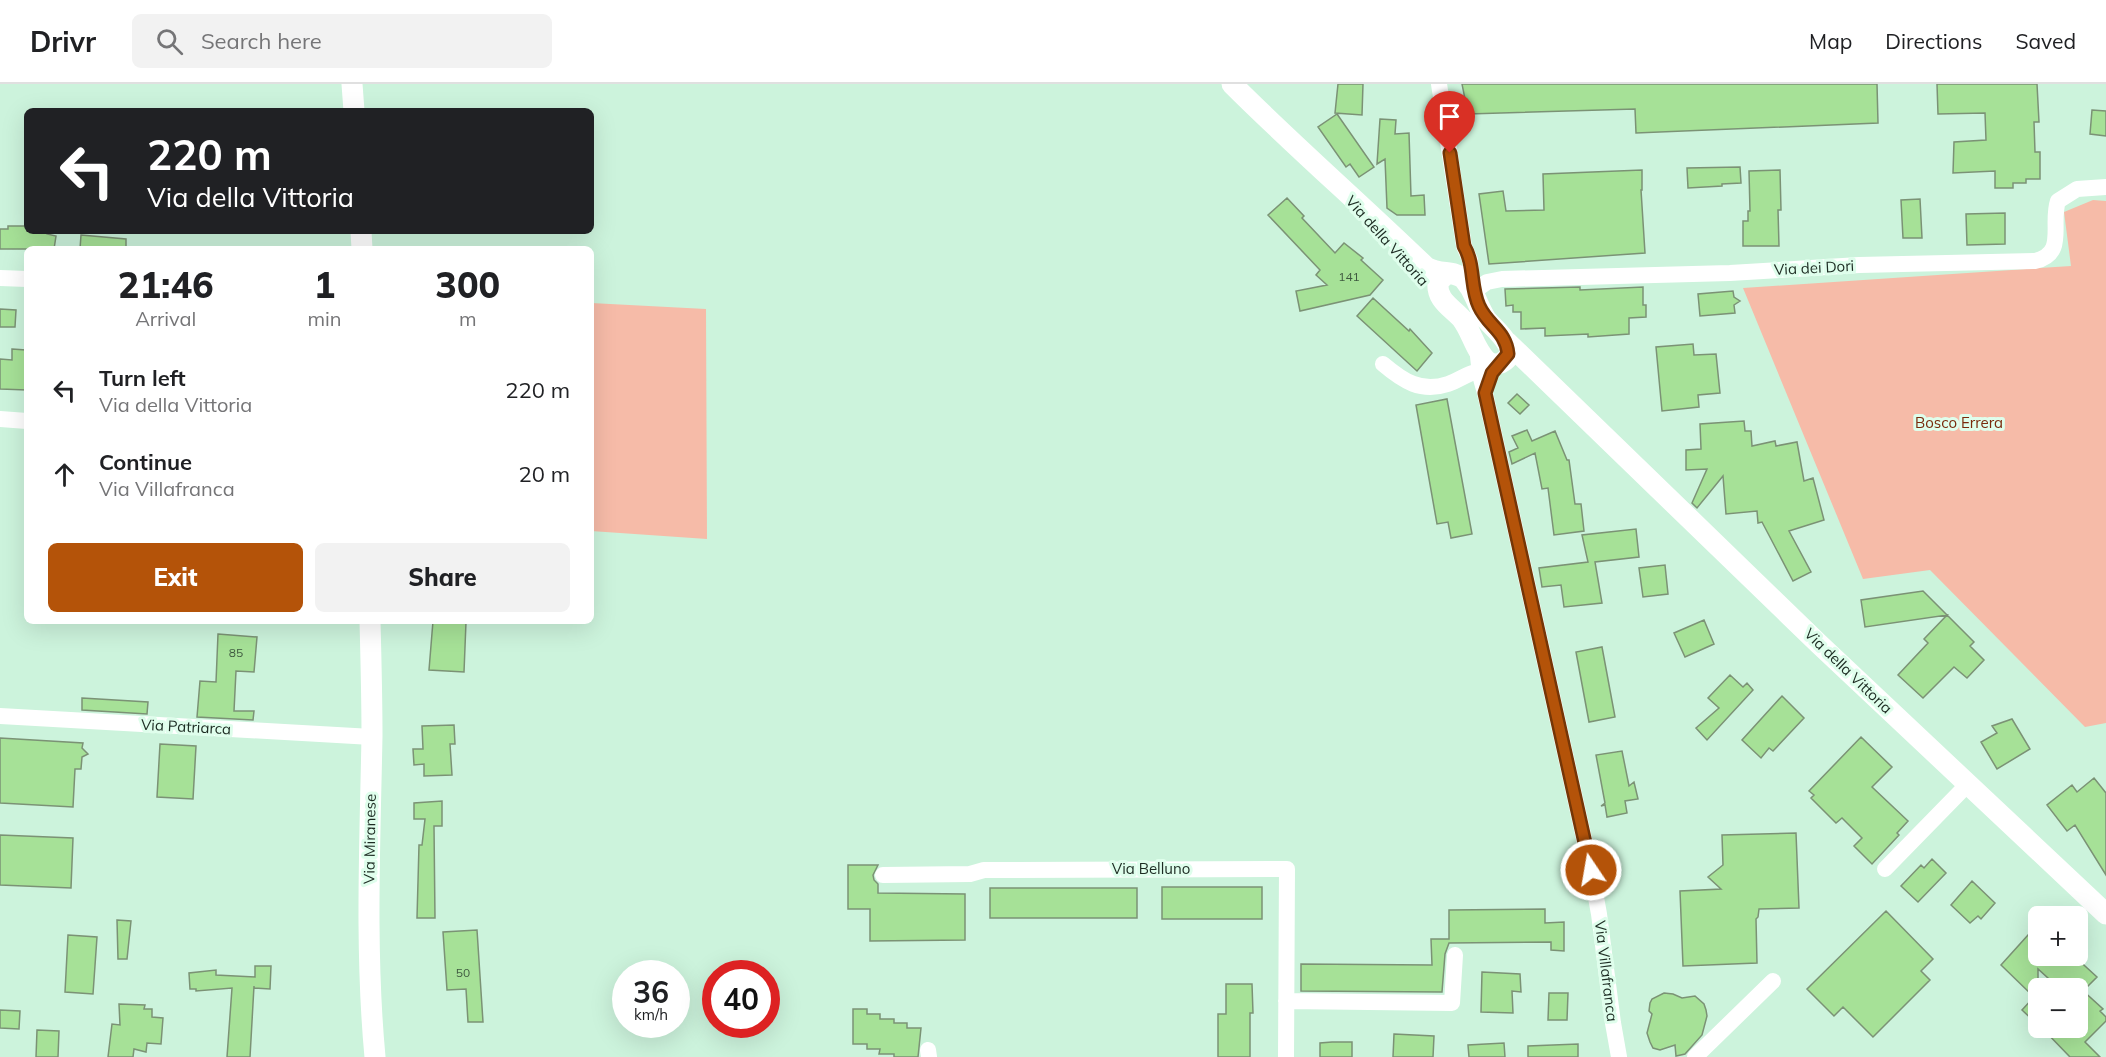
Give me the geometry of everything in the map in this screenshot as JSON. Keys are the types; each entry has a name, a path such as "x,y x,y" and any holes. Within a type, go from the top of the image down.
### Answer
{"main road":[{"path":"352,84 354,108"},
{"name":"Via della Vittoria","path":"1232,84 1338,186 1366,207 1426,267 1449,274 1456,273 1463,279 1473,292 1485,318 1497,360 1519,370 1546,394 1592,426 2106,914"},
{"name":"Via della Vittoria","path":"1338,186 1363,219 1404,265 1428,288 1439,294 1468,327 1486,360 1490,364 1497,360"},
{"name":"Via della Vittoria","path":"1439,294 1438,282 1449,274"},
{"name":"Via Miranese","path":"370,624 372,737 368,923 370,1007 375,1057"}],"street":[{"path":"1439,84 1464,246 1470,260 1473,292"},
{"name":"Via dei Dori","path":"1473,292 1487,282 1502,279 1730,273 1858,265 2035,261 2043,259 2053,249 2056,240 2058,201 2077,189 2106,187"},
{"path":"1449,274 1464,246"},
{"path":"0,278 24,279"},
{"path":"1383,364 1402,380 1414,386 1430,388 1450,384 1497,360"},
{"name":"Via Villafranca","path":"1497,360 1485,393 1595,891 1612,1023 1619,1057"},
{"path":"0,419 24,421"},
{"name":"Via Patriarca","path":"0,716 372,737"},
{"path":"1885,869 1968,784"},
{"name":"Via Belluno","path":"883,875 970,874 984,870 1287,869 1286,1057"},
{"path":"1286,1001 1452,1003 1455,955"},
{"path":"1695,1057 1773,981"}],"green space":[{"name":"Bosco Errera","path":"2093,200 2106,201 2106,723 2085,727 1930,570 1863,579 1743,288 2071,266 2064,212"},
{"path":"594,303 706,309 707,539 594,531"}],"building":[{"path":"1338,84 1363,84 1362,115 1335,113"},
{"path":"1462,84 1877,84 1878,123 1636,133 1635,109 1468,114"},
{"path":"1937,84 2037,84 2039,122 2034,122 2035,152 2040,152 2040,179 2026,179 2026,183 2013,183 2013,188 1995,188 1995,171 1953,173 1954,142 1986,140 1985,113 1938,114"},
{"path":"2092,110 2106,111 2106,136 2090,134"},
{"path":"1337,114 1374,167 1359,177 1350,164 1346,167 1318,127"},
{"path":"1380,119 1396,120 1395,134 1409,133 1411,196 1424,195 1425,215 1397,215 1387,208 1385,159 1377,164"},
{"path":"1740,167 1741,183 1688,188 1687,168"},
{"path":"1642,170 1645,253 1489,264 1479,194 1503,191 1506,211 1544,210 1543,174"},
{"path":"1780,170 1779,246 1743,246 1743,221 1748,221 1748,211 1750,211 1749,171"},
{"path":"1287,198 1304,216 1302,218 1335,253 1344,243 1363,258 1361,260 1383,280 1370,295 1300,311 1296,291 1327,285 1316,275 1320,270 1268,215"},
{"path":"1920,199 1922,238 1903,238 1901,200"},
{"path":"2005,213 2005,244 1967,245 1966,214"},
{"path":"8,226 24,226 24,234 56,236 54,246 0,249 0,229 8,229"},
{"path":"81,235 126,239 126,246 80,246"},
{"path":"1580,287 1580,290 1643,287 1646,317 1629,318 1629,334 1588,337 1588,334 1545,336 1545,328 1521,329 1521,312 1513,312 1513,305 1506,306 1505,289"},
{"path":"1733,291 1734,297 1740,301 1734,305 1735,313 1700,316 1698,294"},
{"path":"1373,298 1409,331 1410,329 1432,353 1417,371 1357,316"},
{"path":"0,309 16,310 15,327 0,327"},
{"path":"1693,344 1694,355 1716,354 1720,393 1698,395 1699,407 1662,411 1656,347"},
{"path":"12,349 24,350 24,390 0,389 0,359 12,360"},
{"path":"1517,394 1529,405 1520,414 1508,403"},
{"path":"1447,399 1472,534 1451,538 1448,522 1437,524 1416,405"},
{"path":"1744,421 1745,431 1751,431 1752,446 1775,441 1776,446 1797,442 1804,481 1813,478 1824,520 1789,531 1811,572 1793,581 1762,522 1758,523 1757,511 1726,514 1723,476 1697,508 1692,503 1707,469 1686,470 1686,450 1701,449 1700,424"},
{"path":"1527,430 1532,441 1555,431 1567,460 1569,460 1575,504 1581,504 1584,531 1554,535 1548,488 1542,489 1535,453 1512,464 1509,452 1518,448 1512,436"},
{"path":"1636,529 1639,557 1595,562 1602,603 1564,607 1561,585 1542,587 1539,568 1588,562 1582,535"},
{"path":"1665,565 1668,594 1643,597 1639,568"},
{"path":"1923,591 1947,615 1865,627 1861,600"},
{"path":"1947,615 1974,642 1970,646 1984,660 1967,678 1954,667 1923,698 1898,675 1928,643 1924,639"},
{"path":"1704,620 1714,644 1685,657 1674,633"},
{"path":"433,624 466,624 464,672 429,670"},
{"path":"218,634 257,637 254,672 236,671 234,711 254,711 253,720 197,717 200,681 216,682"},
{"path":"1602,647 1615,717 1589,722 1576,652"},
{"path":"1730,675 1743,687 1747,683 1753,690 1707,740 1696,728 1719,708 1708,698"},
{"path":"1782,696 1804,718 1773,751 1769,748 1761,758 1742,740"},
{"path":"82,698 148,702 147,714 82,710"},
{"path":"2012,719 2030,749 1997,769 1981,742 1997,733 1992,726"},
{"path":"454,725 455,744 450,744 452,775 424,776 424,764 414,765 413,749 423,749 422,726"},
{"path":"1861,737 1892,767 1872,787 1908,821 1897,833 1899,835 1872,864 1854,846 1862,838 1842,818 1836,823 1811,798 1814,795 1809,791"},
{"path":"0,738 83,743 82,748 88,754 82,757 81,769 75,769 73,807 0,803"},
{"path":"160,744 196,746 193,799 157,797"},
{"path":"1622,751 1629,786 1634,782 1638,799 1625,801 1627,813 1607,817 1605,805 1601,806 1605,803 1596,755"},
{"path":"2094,778 2106,793 2106,875 2075,825 2067,831 2047,805 2072,785 2077,792"},
{"path":"442,801 442,826 434,826 435,918 417,918 419,845 422,845 425,819 414,819 414,803"},
{"path":"1796,833 1799,908 1759,909 1756,919 1757,963 1683,966 1680,891 1721,889 1708,877 1723,865 1722,835"},
{"path":"0,835 73,838 71,888 0,885"},
{"path":"1932,859 1946,873 1918,902 1901,886 1921,865 1924,868"},
{"path":"848,865 878,865 873,875 878,884 878,893 965,894 965,940 870,941 870,909 848,909"},
{"path":"1972,881 1995,903 1981,919 1978,916 1970,923 1951,905"},
{"path":"1162,887 1262,887 1262,919 1162,919"},
{"path":"990,888 1137,888 1137,918 990,918"},
{"path":"1545,909 1545,923 1564,922 1564,951 1551,950 1551,942 1449,943 1445,954 1442,992 1301,991 1301,964 1432,965 1431,939 1449,939 1449,910"},
{"path":"1886,911 1933,959 1921,971 1930,980 1873,1037 1843,1007 1834,1016 1807,989"},
{"path":"117,920 131,921 127,959 118,959"},
{"path":"477,930 483,1022 468,1022 466,989 447,990 443,932"},
{"path":"68,935 97,937 93,994 65,992"},
{"path":"2028,935 2028,966 2085,966 2097,977 2088,986 2088,978 2048,978 2038,969 2038,978 2028,978 2028,991 2001,965"},
{"path":"255,966 271,966 270,989 254,988 254,986 250,1057 227,1057 232,988 196,991 196,989 190,989 189,973 216,970 216,975 255,977"},
{"path":"1482,972 1520,974 1521,992 1512,991 1513,1013 1481,1012"},
{"path":"1226,984 1252,984 1250,1057 1218,1057 1218,1014 1226,1014"},
{"path":"1549,993 1568,993 1567,1020 1548,1020"},
{"path":"1664,993 1682,998 1695,996 1704,1004 1707,1016 1702,1035 1685,1054 1676,1056 1675,1045 1660,1050 1653,1048 1650,1042 1647,1033 1652,1014 1649,1011 1650,1003 1652,999"},
{"path":"2088,995 2103,1009 2100,1011 2106,1017 2106,1021 2085,1042 2100,1057 2070,1057 2052,1038 2088,1038"},
{"path":"119,1004 145,1005 144,1009 152,1009 152,1017 163,1018 161,1044 147,1043 146,1052 134,1049 133,1057 108,1057 112,1024 120,1025"},
{"path":"2028,1004 2028,1016 2022,1010"},
{"path":"853,1009 867,1009 867,1014 880,1014 880,1019 894,1019 894,1023 907,1023 907,1028 921,1028 918,1057 894,1057 894,1054 879,1054 880,1049 867,1049 867,1044 853,1044"},
{"path":"0,1010 20,1011 19,1029 0,1028"},
{"path":"37,1030 59,1031 58,1057 36,1057"},
{"path":"1394,1034 1434,1036 1433,1057 1393,1057"},
{"path":"1352,1042 1352,1057 1320,1057 1320,1043"},
{"path":"1504,1043 1505,1057 1469,1057 1468,1045"},
{"path":"1578,1044 1578,1057 1528,1057 1528,1046"}],"route":[{"path":"1450,153 1464,246 1470,260 1473,292 1485,318 1507,342 1508,354 1492,373 1485,393 1591,870"}]}
